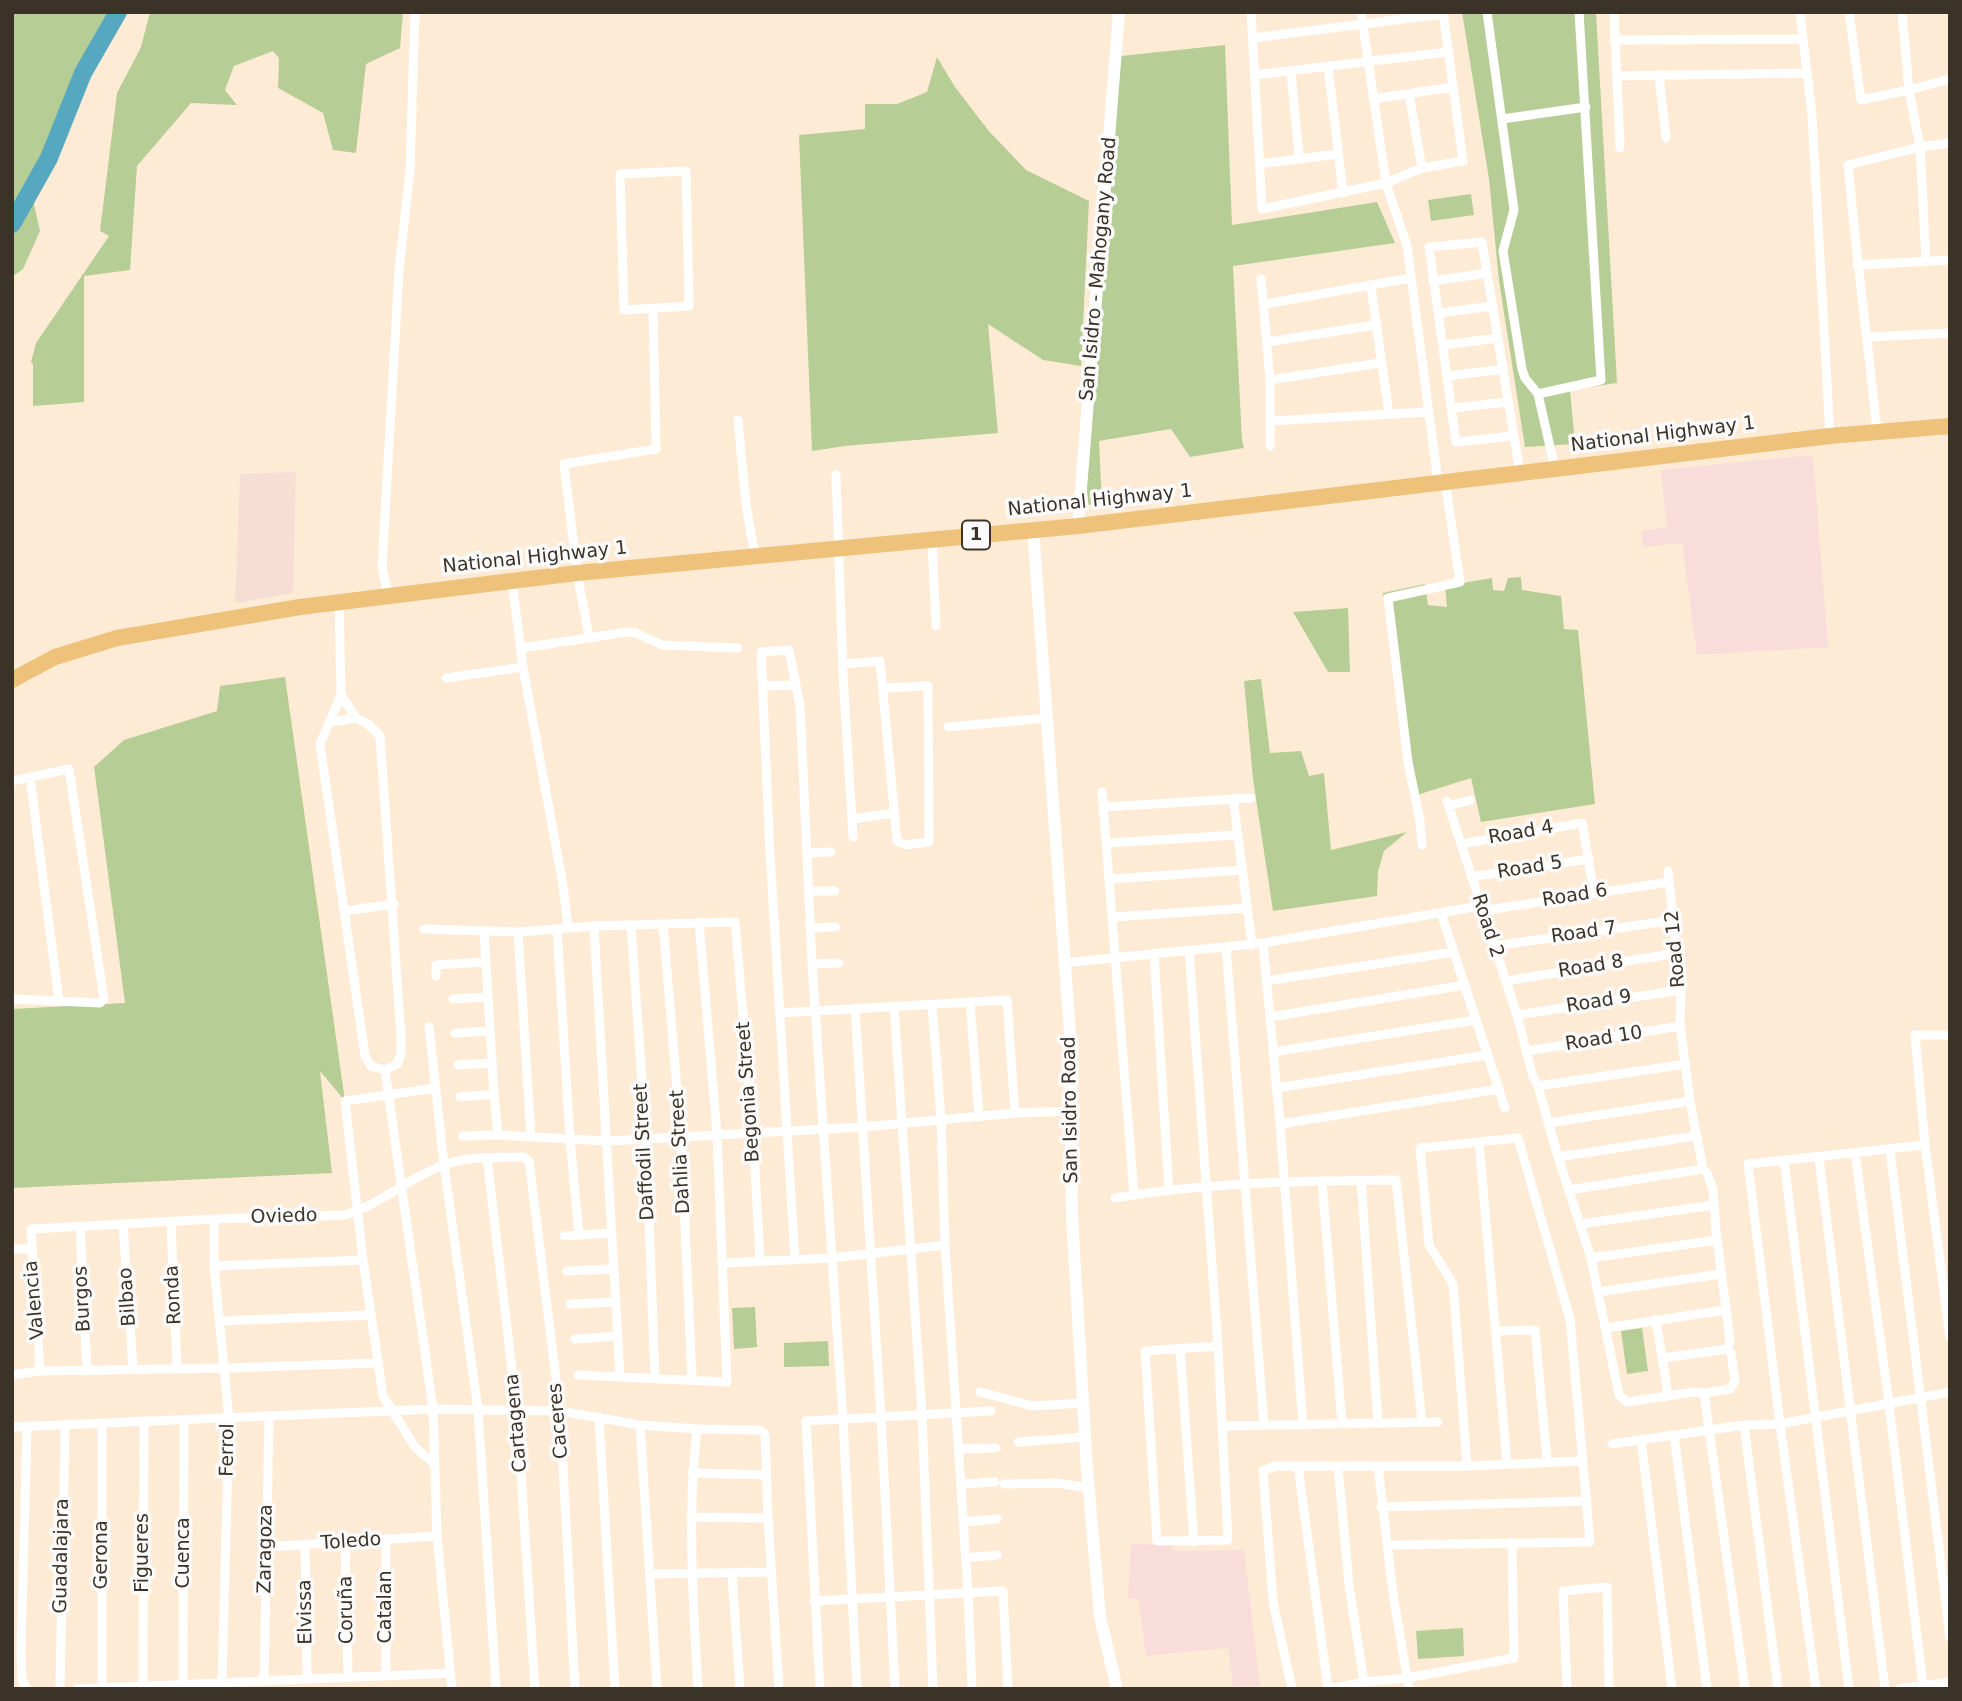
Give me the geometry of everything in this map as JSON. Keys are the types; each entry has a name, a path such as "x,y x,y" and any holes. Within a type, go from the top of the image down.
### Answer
{"highway":[{"name":"National Highway 1","path":"12,680 54,657 117,638 339,602 577,573 1078,526 1830,436 1950,426"}],"street":[{"path":"387,596 383,567 384,527 399,270 410,170 415,12"},
{"name":"San Isidro - Mahogany Road","path":"1078,526 1119,12"},
{"path":"1251,12 1262,209 1386,183 1422,168 1463,161 1443,13 1253,38"},
{"path":"1361,12 1386,183 1407,246 1427,412 1460,582 1388,597 1408,762 1422,845"},
{"path":"1487,12 1514,210 1503,251 1522,369 1525,378 1538,394 1555,468"},
{"path":"1538,394 1601,380 1579,12"},
{"path":"1614,12 1620,148"},
{"path":"1800,12 1812,116 1830,436"},
{"path":"1849,12 1861,100 1950,79"},
{"path":"1902,12 1909,90 1920,147 1926,262"},
{"path":"1614,40 1803,39"},
{"path":"1255,75 1448,52"},
{"path":"1328,66 1343,193"},
{"path":"1291,72 1298,158"},
{"path":"1616,76 1807,73"},
{"path":"1659,75 1666,138"},
{"path":"1373,99 1452,87"},
{"path":"1409,94 1422,168"},
{"path":"1502,119 1586,107"},
{"path":"1877,432 1848,165 1950,142"},
{"path":"1259,164 1338,154"},
{"path":"686,171 689,306 653,309 624,310 620,174 686,171"},
{"path":"1513,436 1456,442 1429,247 1482,242 1520,473"},
{"path":"1857,265 1950,260"},
{"path":"1433,281 1488,273"},
{"path":"1265,304 1410,278"},
{"path":"1262,279 1270,380 1270,446"},
{"path":"1371,286 1389,414"},
{"path":"1439,313 1493,306"},
{"path":"589,637 577,573 564,464 656,449 653,309"},
{"path":"1267,342 1375,325"},
{"path":"1867,337 1950,333"},
{"path":"1443,345 1498,338"},
{"path":"1270,380 1380,363"},
{"path":"1448,376 1504,369"},
{"path":"1452,408 1508,402"},
{"path":"1271,421 1427,412"},
{"path":"738,420 746,504 755,557"},
{"path":"836,475 853,837"},
{"name":"San Isidro Road","path":"1033,529 1070,1034 1072,1219 1088,1488 1100,1617 1117,1689"},
{"path":"932,539 936,626"},
{"path":"512,581 523,648 523,667 563,885 568,928"},
{"path":"339,602 341,695 320,744 365,1056 370,1066 385,1070 397,1064 401,1054 394,904 380,736 368,724 356,718 341,695"},
{"path":"523,648 627,632 636,633 663,645 738,648"},
{"path":"795,1260 785,1130 761,652 789,650 800,706 812,964 843,1419 857,1689"},
{"path":"844,664 880,661 897,841 906,845 929,842 928,686 884,688"},
{"path":"446,678 523,667"},
{"path":"762,686 795,685"},
{"path":"331,722 356,718"},
{"path":"948,727 1047,718"},
{"path":"12,782 69,769 104,992 104,999 100,1003 12,999"},
{"path":"30,778 59,1001"},
{"path":"1102,792 1134,1195"},
{"path":"1233,798 1252,944"},
{"path":"1104,807 1251,798"},
{"name":"Road 2","path":"1470,800 1448,804 1517,1014 1533,1077 1591,1258 1620,1399 1627,1402 1668,1395"},
{"path":"852,819 894,813"},
{"name":"Road 4","path":"1461,844 1582,823 1589,859"},
{"path":"1108,843 1238,835"},
{"path":"807,853 831,852"},
{"path":"1589,859 1594,893"},
{"name":"Road 5","path":"1471,877 1589,859"},
{"path":"1111,879 1242,870"},
{"name":"Road 12","path":"1668,871 1681,990 1680,1026 1695,1136 1703,1169 1710,1180 1714,1205 1730,1340 1727,1349 1731,1353 1734,1385 1730,1389 1704,1393"},
{"name":"Road 6","path":"1063,962 1263,943 1462,909 1669,882"},
{"path":"808,891 835,891"},
{"path":"345,911 394,904"},
{"path":"1113,916 1247,908"},
{"path":"1441,913 1506,1108"},
{"name":"Road 7","path":"1494,946 1674,920"},
{"path":"424,929 519,932 699,922 717,1134 727,1382 578,1375"},
{"name":"Begonia Street","path":"699,922 735,922 754,1132 760,1261"},
{"name":"Dahlia Street","path":"663,924 681,1137 692,1380"},
{"path":"594,926 620,1377"},
{"name":"Daffodil Street","path":"631,926 646,1139 655,1378"},
{"path":"810,928 836,927"},
{"path":"557,929 579,1235"},
{"path":"484,931 498,1135"},
{"path":"519,932 531,1137"},
{"path":"1263,943 1303,1425"},
{"path":"1226,947 1264,1425"},
{"path":"1189,950 1218,1346 1228,1541 1157,1541 1145,1352 1218,1346"},
{"path":"1266,981 1454,952"},
{"path":"1154,953 1170,1191"},
{"name":"Road 8","path":"1506,981 1677,953"},
{"path":"436,976 436,965 485,962"},
{"path":"812,964 839,962"},
{"path":"1270,1017 1465,985"},
{"name":"Road 9","path":"1517,1014 1681,990"},
{"path":"453,999 487,997"},
{"path":"780,1013 1007,1000 1015,1113"},
{"path":"970,1002 979,1117"},
{"path":"932,1004 968,1593 971,1689"},
{"path":"894,1007 922,1413 933,1689"},
{"path":"855,1008 895,1689"},
{"path":"1273,1052 1476,1020"},
{"name":"Road 10","path":"1528,1051 1680,1026"},
{"path":"429,1027 444,1165 478,1410 496,1689"},
{"path":"455,1033 490,1031"},
{"path":"1950,1035 1915,1035 1925,1145 1950,1338"},
{"path":"1276,1088 1488,1055"},
{"path":"458,1065 492,1063"},
{"path":"1538,1086 1686,1064"},
{"path":"385,1070 433,1409 437,1536 452,1689"},
{"path":"433,1463 415,1447 383,1396 363,1260 345,1101 436,1088"},
{"path":"1280,1124 1499,1089"},
{"path":"460,1097 494,1094"},
{"path":"1548,1123 1690,1101"},
{"path":"463,1136 498,1135 608,1142 1072,1111"},
{"path":"1558,1157 1695,1136"},
{"path":"1387,1545 1590,1542 1570,1319 1518,1138 1420,1148 1429,1245 1453,1284 1466,1466"},
{"path":"1479,1142 1507,1464"},
{"path":"1816,1689 1748,1164 1925,1145"},
{"path":"1890,1150 1950,1637"},
{"path":"1855,1153 1923,1686"},
{"name":"Oviedo","path":"31,1229 345,1215 359,1211 401,1186 455,1161 524,1157"},
{"name":"Caceres","path":"524,1157 529,1161 560,1411 575,1689"},
{"path":"1819,1158 1885,1689"},
{"name":"Cartagena","path":"487,1159 517,1412 535,1689"},
{"path":"1784,1161 1849,1689"},
{"path":"1569,1190 1703,1169"},
{"path":"1361,1180 1378,1423"},
{"path":"1115,1198 1283,1182 1396,1180 1422,1422"},
{"path":"1322,1181 1342,1424"},
{"path":"1580,1224 1714,1205"},
{"name":"Ferrol","path":"214,1219 215,1266 229,1419 222,1682"},
{"name":"Ronda","path":"170,1223 177,1367"},
{"name":"Bilbao","path":"123,1224 133,1369"},
{"name":"Burgos","path":"80,1226 87,1371"},
{"name":"Valencia","path":"31,1229 40,1371"},
{"path":"564,1236 612,1233"},
{"path":"1591,1258 1717,1240"},
{"path":"724,1263 832,1258 945,1245"},
{"path":"12,1250 31,1249"},
{"path":"215,1266 363,1260"},
{"path":"568,1271 614,1269"},
{"path":"1598,1292 1721,1275"},
{"path":"570,1304 616,1302"},
{"path":"1606,1328 1725,1310"},
{"path":"221,1321 371,1315"},
{"path":"1656,1320 1668,1395 1704,1393 1745,1689"},
{"path":"1497,1331 1535,1330 1547,1461"},
{"path":"575,1339 618,1336"},
{"path":"1180,1349 1194,1542"},
{"path":"1662,1358 1727,1349"},
{"path":"12,1375 40,1371 378,1363"},
{"path":"980,1392 1032,1406 1083,1403"},
{"path":"1612,1444 1745,1425 1780,1424 1950,1392"},
{"path":"12,1427 433,1409 560,1411 640,1425 759,1430 765,1434 779,1689"},
{"path":"820,1689 806,1421 992,1411"},
{"name":"Zaragoza","path":"264,1681 269,1417"},
{"path":"599,1417 615,1689"},
{"name":"Figueres","path":"143,1686 144,1421"},
{"name":"Cuenca","path":"184,1421 184,1684"},
{"path":"1222,1426 1438,1422"},
{"name":"Gerona","path":"102,1423 102,1688"},
{"name":"Guadalajara","path":"60,1689 65,1424"},
{"path":"640,1425 657,1689"},
{"path":"1745,1425 1778,1689"},
{"path":"27,1426 17,1651 22,1680 27,1689"},
{"path":"697,1429 691,1517 698,1689"},
{"path":"1674,1435 1707,1689"},
{"path":"1018,1441 1085,1437"},
{"path":"1641,1440 1672,1689"},
{"path":"959,1449 996,1448"},
{"path":"1292,1689 1273,1602 1263,1471 1275,1465 1466,1466 1583,1461"},
{"path":"1298,1466 1328,1689 1407,1678 1514,1658 1513,1542"},
{"path":"1338,1466 1349,1585 1364,1682"},
{"path":"1378,1466 1392,1594 1409,1689"},
{"path":"692,1473 766,1475"},
{"path":"961,1484 1056,1483 1088,1488"},
{"path":"1381,1507 1587,1501"},
{"path":"691,1517 768,1518"},
{"path":"963,1522 997,1519"},
{"name":"Toledo","path":"265,1547 437,1536"},
{"name":"Catalan","path":"386,1539 386,1676"},
{"name":"Coruña","path":"345,1542 348,1677"},
{"name":"Elvissa","path":"305,1545 307,1679"},
{"path":"966,1558 997,1555"},
{"path":"650,1574 771,1572"},
{"path":"732,1574 740,1689"},
{"path":"1566,1689 1563,1591 1607,1587 1609,1689"},
{"path":"814,1601 1003,1591 1008,1689"},
{"path":"76,1689 450,1673"},
{"path":"1899,1689 1950,1682"}],"shaded area":[{"path":"1813,455 1828,647 1697,655 1682,543 1643,547 1641,531 1667,527 1661,470"},
{"path":"296,472 293,593 235,603 240,474"},
{"path":"1131,1544 1171,1545 1174,1551 1244,1550 1260,1686 1233,1686 1228,1648 1146,1656 1139,1600 1128,1598"}],"green space":[{"path":"12,12 112,12 31,191 40,231 23,269 12,277"},
{"path":"150,12 403,12 400,48 366,64 356,153 333,150 323,113 278,88 279,58 273,51 234,66 225,90 237,105 191,103 137,166 130,270 84,276 84,402 33,406 31,362 36,343 109,236 100,231 117,93 141,47"},
{"path":"1462,12 1596,12 1617,383 1570,390 1575,444 1525,447 1499,281 1489,179"},
{"path":"1225,45 1232,225 1377,202 1395,243 1233,266 1244,448 1190,457 1171,429 1099,441 1102,504 1084,505 1121,56"},
{"path":"937,57 955,87 988,130 1026,170 1089,201 1081,366 1043,360 988,324 998,433 812,451 799,135 865,129 865,104 897,104 927,92"},
{"path":"1471,194 1474,215 1431,221 1428,200"},
{"path":"1521,577 1522,590 1561,596 1564,629 1578,630 1595,804 1481,822 1471,778 1414,796 1383,593 1425,584 1428,605 1447,607 1445,586 1492,578 1493,590 1504,591 1508,578"},
{"path":"1348,608 1350,672 1328,672 1293,612"},
{"path":"285,677 345,1101 320,1071 332,1173 12,1188 12,1009 125,1003 94,767 124,740 217,711 220,686"},
{"path":"1261,679 1270,753 1301,751 1309,776 1324,773 1331,850 1407,832 1384,851 1378,872 1377,896 1273,911 1253,779 1244,681"},
{"path":"755,1307 757,1347 734,1349 732,1308"},
{"path":"1642,1328 1648,1371 1627,1374 1621,1331"},
{"path":"828,1341 829,1366 784,1367 784,1343"},
{"path":"1463,1628 1464,1656 1418,1659 1416,1631"}],"waterway":[{"path":"12,224 49,158 83,73 118,12"}]}
